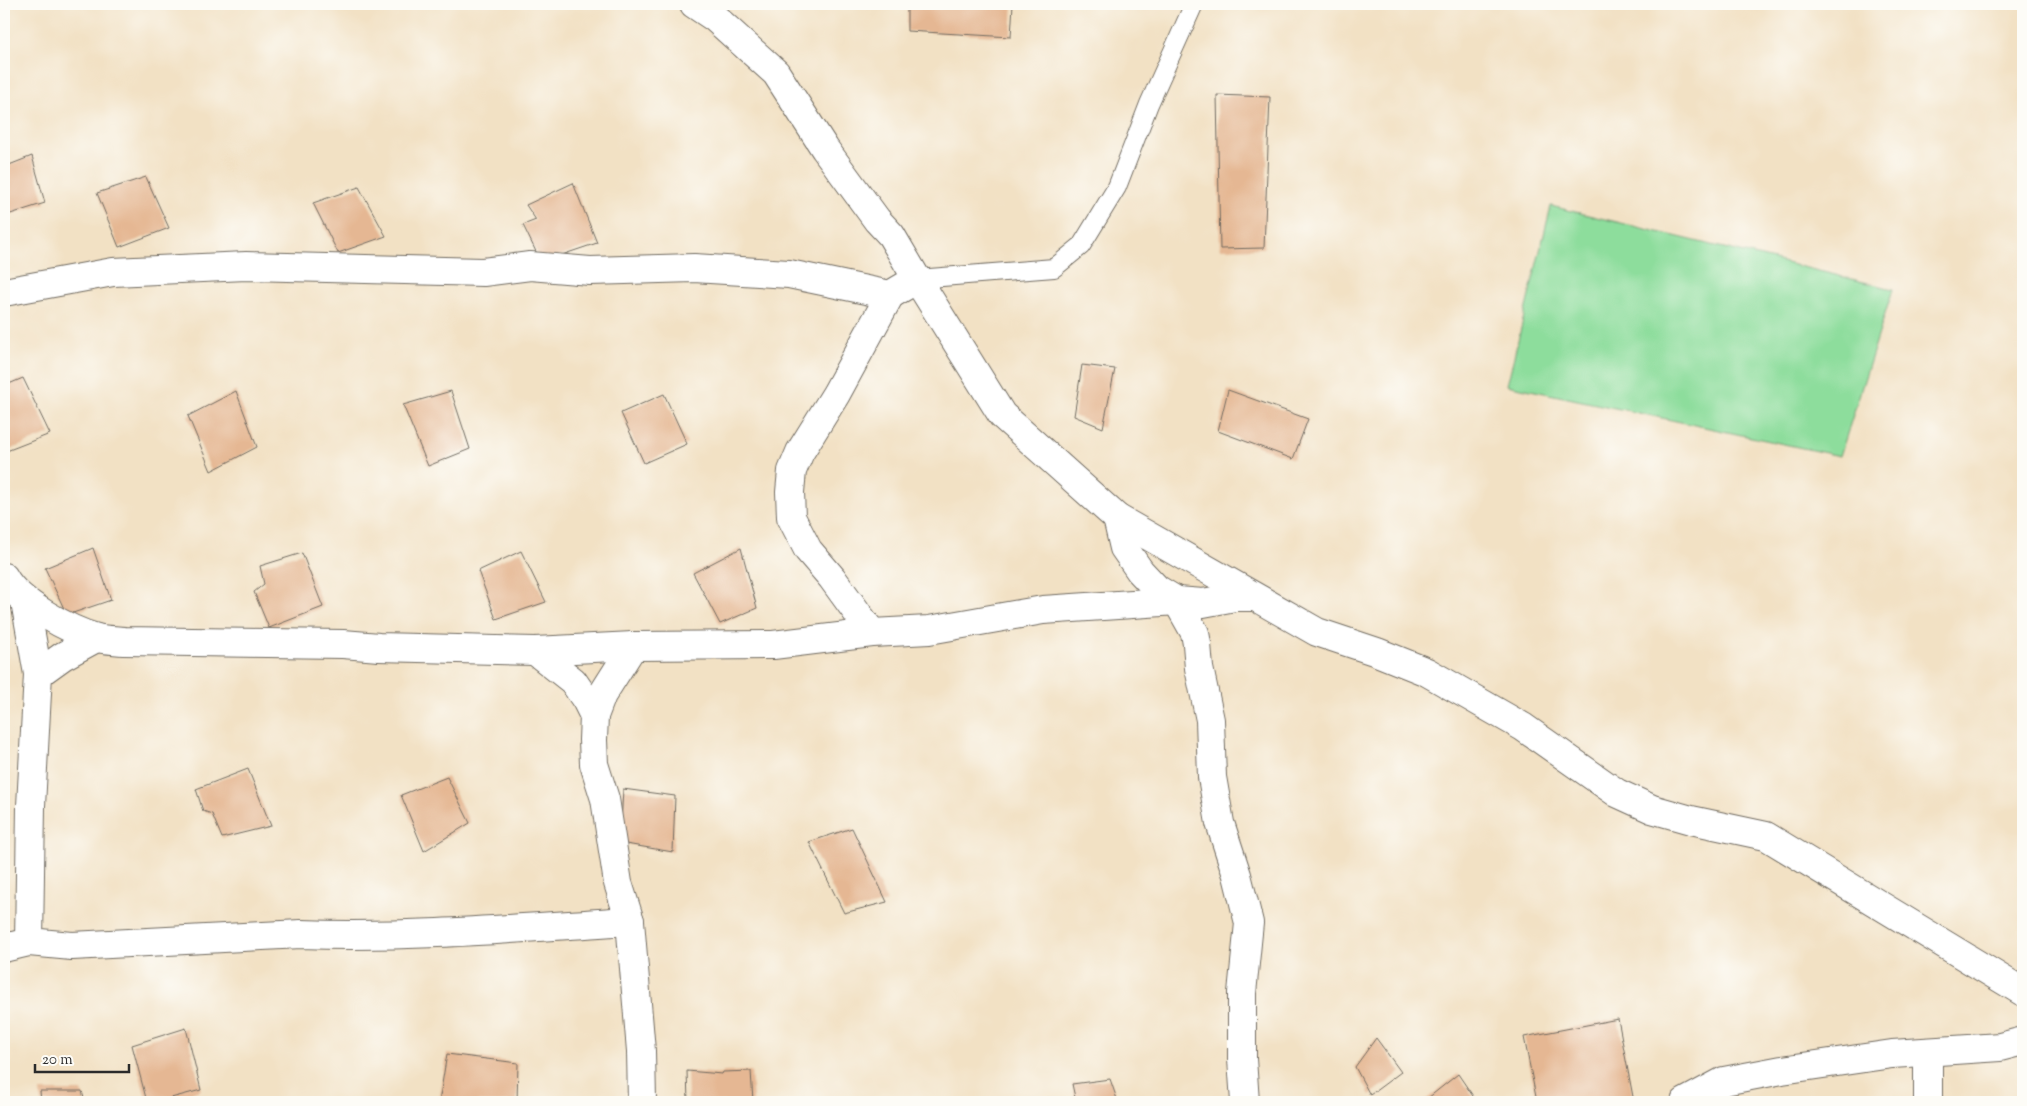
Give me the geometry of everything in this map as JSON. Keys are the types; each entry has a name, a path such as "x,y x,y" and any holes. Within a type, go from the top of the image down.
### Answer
{"street":[{"path":"694,4 715,18 776,73 859,198 891,234 1002,415 1117,518 1317,632 1377,652 1427,672 1523,727 1617,793 1652,809 1675,816 1766,836 2023,992"},
{"path":"10,287 113,272 246,266 473,272 530,266 590,271 694,268 788,274 890,295"},
{"path":"872,633 832,578 808,550 791,517 790,492 792,471 800,452 836,394 890,295 917,279"},
{"path":"1117,518 1124,548 1129,556 1157,589 1176,602 1195,634 1199,668 1210,720 1212,776 1220,823 1237,875 1249,923 1242,992 1242,1059 1246,1102"},
{"path":"4,577 8,584 25,601 57,621 96,638 124,641 343,644 379,648 535,651 633,646 773,645 872,633 929,630 1043,610 1176,602 1203,603 1235,597 1253,597"},
{"path":"25,601 38,674 31,806 16,945 72,946 301,934 432,933 630,921"},
{"path":"38,674 63,656 96,638"},
{"path":"633,646 602,695 594,716 594,764 605,799 618,883 630,921 641,1051 642,1102"},
{"path":"535,651 573,681 594,716"},
{"path":"1685,1102 1724,1081 1792,1068 1892,1054 2000,1047 2023,1041"},
{"path":"1928,1052 1928,1102"}],"lane":[{"path":"917,279 1054,268 1081,246 1117,187 1149,104 1194,4"}],"green space":[{"path":"1551,206 1893,289 1840,456 1507,385"}],"building":[{"path":"907,4 1013,4 1011,37 907,31"},
{"path":"1217,95 1270,97 1264,248 1220,249"},
{"path":"32,156 45,203 4,216 4,167"},
{"path":"146,177 169,228 119,247 97,193"},
{"path":"573,183 597,243 541,262 523,225 536,220 526,205"},
{"path":"359,187 386,236 338,253 313,203"},
{"path":"1082,365 1115,369 1103,428 1074,416"},
{"path":"23,378 50,434 4,452 4,386"},
{"path":"1228,390 1308,419 1293,459 1218,431"},
{"path":"236,391 257,447 211,471 188,416"},
{"path":"451,391 470,449 428,466 403,405"},
{"path":"664,394 687,444 644,463 621,413"},
{"path":"93,548 111,600 67,615 45,568"},
{"path":"741,548 757,608 720,624 693,573"},
{"path":"521,551 546,602 496,619 478,571"},
{"path":"302,553 323,607 269,628 254,592 264,584 260,566"},
{"path":"248,769 271,826 222,838 212,814 203,811 196,789"},
{"path":"447,777 470,823 424,851 401,795"},
{"path":"623,789 675,796 673,852 620,843"},
{"path":"852,828 887,902 844,913 809,842"},
{"path":"1618,1019 1634,1102 1537,1102 1524,1037"},
{"path":"186,1028 201,1090 156,1102 147,1102 132,1045"},
{"path":"1376,1038 1401,1072 1370,1095 1355,1067"},
{"path":"447,1054 518,1063 517,1102 439,1102"},
{"path":"687,1071 722,1074 723,1072 751,1071 753,1102 688,1102"},
{"path":"1458,1074 1477,1102 1423,1102"},
{"path":"1110,1079 1118,1102 1076,1102 1072,1084"},
{"path":"40,1091 82,1091 85,1102 41,1102"}]}
